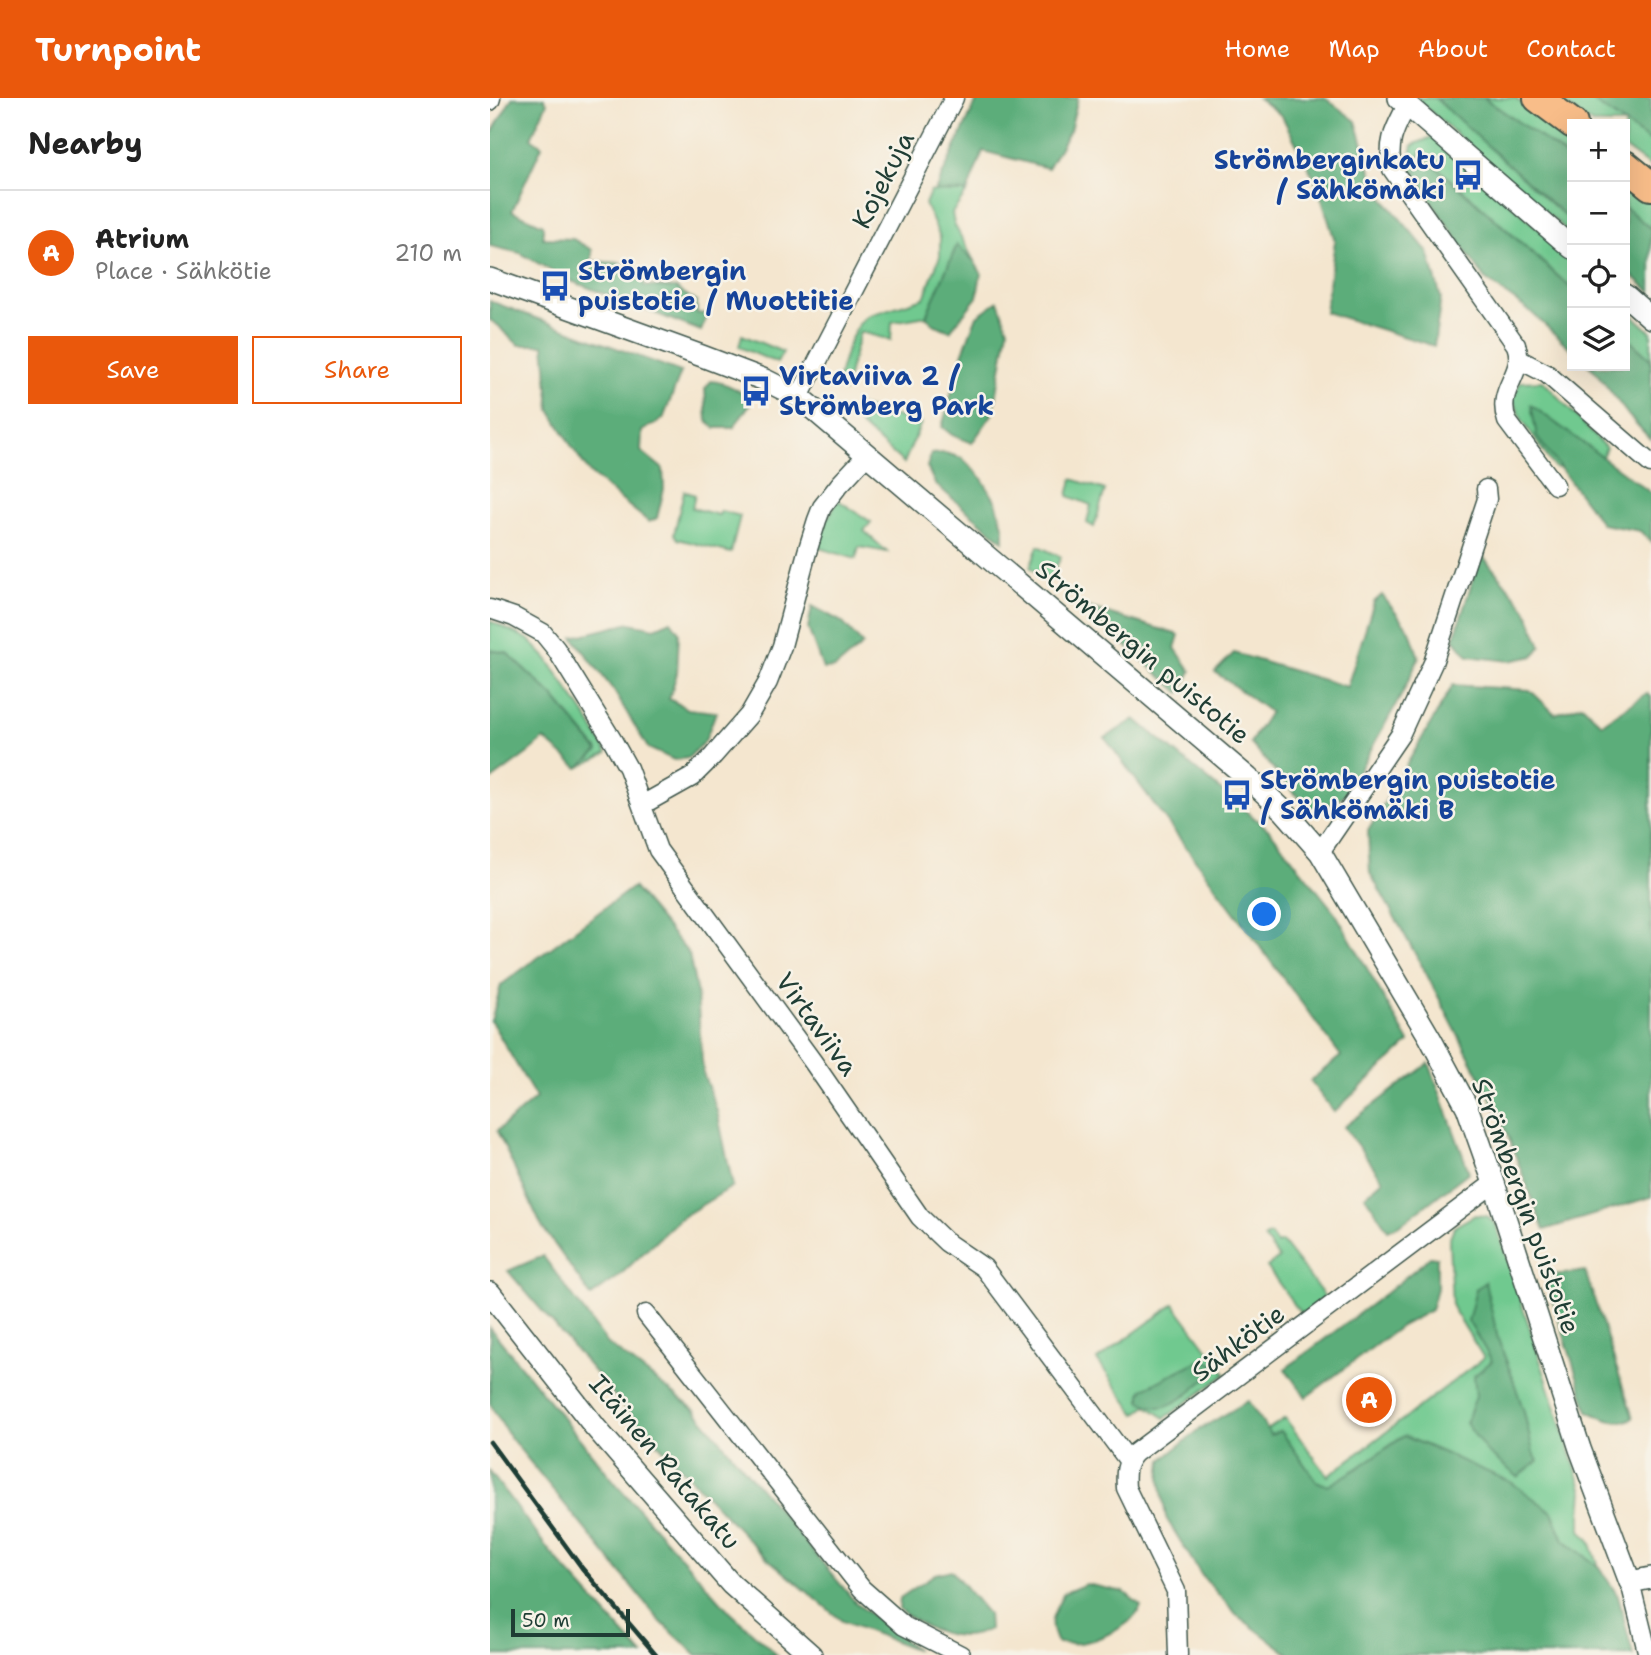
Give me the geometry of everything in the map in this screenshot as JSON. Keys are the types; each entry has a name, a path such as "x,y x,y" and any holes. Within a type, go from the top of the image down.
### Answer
{"highway":[{"path":"1538,98 1567,120"},
{"path":"1630,169 1651,186"}],"street":[{"name":"Kojekuja","path":"799,397 954,98"},
{"path":"1555,485 1507,421 1504,413 1504,399 1520,360 1516,345 1392,169 1390,142 1403,101 1569,245"},
{"name":"Strömbergin puistotie","path":"490,279 765,380 799,397 1248,778 1284,811 1320,852 1430,1038 1467,1107 1580,1449 1630,1582 1648,1655"},
{"path":"1630,299 1651,318"},
{"path":"1520,360 1547,374 1651,464"},
{"path":"642,804 692,777 749,715 768,682 782,646 822,507 867,455"},
{"path":"1320,852 1400,735 1433,663 1487,499 1486,489"},
{"name":"Virtaviiva","path":"490,610 514,617 543,633 556,649 628,768 658,850 813,1062 920,1217 946,1242 984,1268 1128,1460"},
{"name":"Sähkötie","path":"1128,1460 1494,1183"},
{"name":"Itäinen Ratakatu","path":"490,1293 595,1427 732,1584 811,1655"},
{"path":"646,1314 862,1589 904,1626 961,1655"},
{"path":"1128,1460 1125,1471 1126,1488 1176,1591 1178,1655"},
{"path":"1630,1582 1651,1578"}],"green space":[{"path":"512,98 544,98 547,103 531,138 542,146 512,211 543,225 543,238 573,239 592,250 592,261 620,263 645,274 644,286 676,288 697,302 697,313 708,314 701,331 566,279 520,253 490,246 490,136"},
{"path":"978,98 1078,98 1070,130 1048,168 983,151 967,192 935,191"},
{"path":"1258,98 1325,98 1356,121 1377,191 1428,252 1441,298 1434,346 1325,312 1335,241 1317,184 1282,116"},
{"path":"1415,98 1435,98 1567,217 1567,231"},
{"path":"1435,98 1484,98 1567,158 1567,217"},
{"path":"1484,98 1515,98 1567,137 1567,158"},
{"path":"1556,98 1588,98 1618,119 1585,119"},
{"path":"1588,98 1651,98 1651,142 1630,127 1630,119 1618,119"},
{"path":"1630,127 1651,142 1651,167 1630,152"},
{"path":"1432,137 1518,210 1567,255 1567,284 1420,154 1415,178 1409,165 1413,145"},
{"path":"1421,153 1567,284 1567,345 1532,313 1485,279 1415,178"},
{"path":"1630,185 1651,201 1651,229 1630,211"},
{"path":"930,192 967,192 952,213 954,224 974,261 957,245 926,316 892,322 891,340 860,332 844,391 838,379 849,344 861,321 867,316 924,298 940,256 940,237 925,204"},
{"path":"1630,211 1651,229 1651,292 1630,273"},
{"path":"957,245 974,261 981,273 977,297 950,331 933,324 926,316"},
{"path":"490,301 681,372 663,419 642,431 641,451 663,469 664,489 657,518 649,522 590,473 550,410 544,345 519,345 490,320"},
{"path":"998,301 1008,329 994,410 972,443 952,435 942,427 963,352 977,316"},
{"path":"1630,313 1651,332 1651,360 1630,341"},
{"path":"742,335 783,352 777,363 739,347"},
{"path":"1630,341 1651,360 1651,440 1595,371 1630,371"},
{"path":"711,381 734,388 751,403 733,428 715,428 707,421 705,389"},
{"path":"1543,381 1606,448 1602,457 1532,406 1537,437 1561,469 1554,467 1522,420 1513,399 1520,382"},
{"path":"856,405 921,423 904,463 860,425 855,417"},
{"path":"1531,405 1651,493 1651,542 1640,531 1602,524 1537,437"},
{"path":"945,453 962,458 981,477 996,502 1004,529 1003,541 935,484 927,467 931,454"},
{"path":"1072,479 1105,490 1094,527 1087,523 1091,505 1068,496"},
{"path":"684,491 695,495 692,508 719,515 721,511 740,516 731,553 678,539 674,534"},
{"path":"838,500 871,522 864,531 887,552 859,547 856,559 819,548 825,523"},
{"path":"1038,546 1061,557 1052,575 1045,579 1030,567"},
{"path":"1481,554 1526,609 1541,646 1534,656 1509,661 1468,656 1454,639"},
{"path":"1382,595 1410,631 1419,658 1346,794 1323,809 1308,808 1250,743 1270,712 1215,672 1234,653 1347,687 1374,602"},
{"path":"1078,604 1179,635 1175,648 1191,671 1180,693"},
{"path":"812,606 842,622 863,645 835,668 823,669 808,628"},
{"path":"490,621 528,639 547,659 588,719 607,753 578,768 598,750 553,696 507,653 490,650"},
{"path":"671,621 679,632 677,673 669,699 688,709 716,712 705,741 688,758 674,760 648,748 614,691 573,637 630,623 655,628"},
{"path":"490,650 507,653 553,696 598,751 578,768 544,739 490,781"},
{"path":"1453,685 1530,690 1555,714 1582,705 1602,724 1647,693 1651,697 1651,1197 1544,1230 1501,1118 1426,973 1370,873 1368,831"},
{"path":"1135,719 1270,831 1336,914 1409,1042 1334,1112 1310,1081 1341,1056 1105,738"},
{"path":"633,887 689,954 697,994 703,1073 717,1111 733,1186 679,1219 618,1277 591,1296 541,1225 497,1131 536,1098 491,1021 501,985"},
{"path":"1429,1063 1469,1172 1400,1225 1388,1230 1365,1196 1383,1180 1344,1127"},
{"path":"1475,1215 1487,1216 1496,1225 1583,1491 1581,1530 1590,1541 1599,1567 1564,1540 1552,1512 1455,1458 1404,1436 1328,1486 1316,1481 1281,1431 1271,1435 1267,1430 1285,1418 1328,1476 1484,1358 1452,1307 1449,1240 1454,1227"},
{"path":"1270,1234 1277,1244 1283,1243 1325,1297 1302,1315 1267,1267 1279,1258 1264,1238"},
{"path":"543,1256 608,1344 695,1410 856,1603 917,1650 842,1621 760,1552 631,1415 508,1271"},
{"path":"1430,1257 1437,1257 1437,1288 1431,1310 1401,1326 1306,1397 1285,1369"},
{"path":"1585,1271 1633,1418 1627,1420 1610,1420 1588,1411 1548,1285 1554,1275"},
{"path":"1485,1282 1498,1339 1538,1461 1518,1477 1487,1452 1466,1423 1476,1396 1474,1376 1492,1361 1468,1321 1476,1289"},
{"path":"1174,1304 1226,1374 1165,1418 1147,1406 1136,1414 1097,1360"},
{"path":"490,1328 617,1485 730,1612 777,1655 697,1655 660,1621 509,1436 490,1404"},
{"path":"1202,1360 1213,1363 1214,1370 1180,1399 1157,1407 1141,1401 1143,1389"},
{"path":"1248,1401 1271,1435 1281,1431 1316,1481 1328,1486 1404,1436 1511,1482 1552,1512 1564,1540 1599,1567 1618,1596 1633,1655 1290,1655 1238,1616 1202,1576 1166,1518 1160,1479 1162,1460 1200,1429"},
{"path":"490,1472 551,1553 643,1655 490,1655"},
{"path":"951,1570 988,1614 989,1629 966,1636 942,1633 919,1623 899,1609 900,1598 935,1574"},
{"path":"1086,1584 1124,1592 1141,1606 1124,1625 1097,1639 1080,1643 1057,1643 1051,1623 1057,1607 1064,1593"}],"railway":[{"path":"490,1442 582,1568 656,1655"}],"place":[{"name":"Strömberginkatu / Sähkömäki","path":"1468,175"},
{"name":"Strömbergin puistotie / Muottitie","path":"555,286"},
{"name":"Virtaviiva 2 / Strömberg Park","path":"756,391"},
{"name":"Strömbergin puistotie / Sähkömäki B","path":"1237,795"},
{"name":"Atrium","path":"1369,1400"}]}
